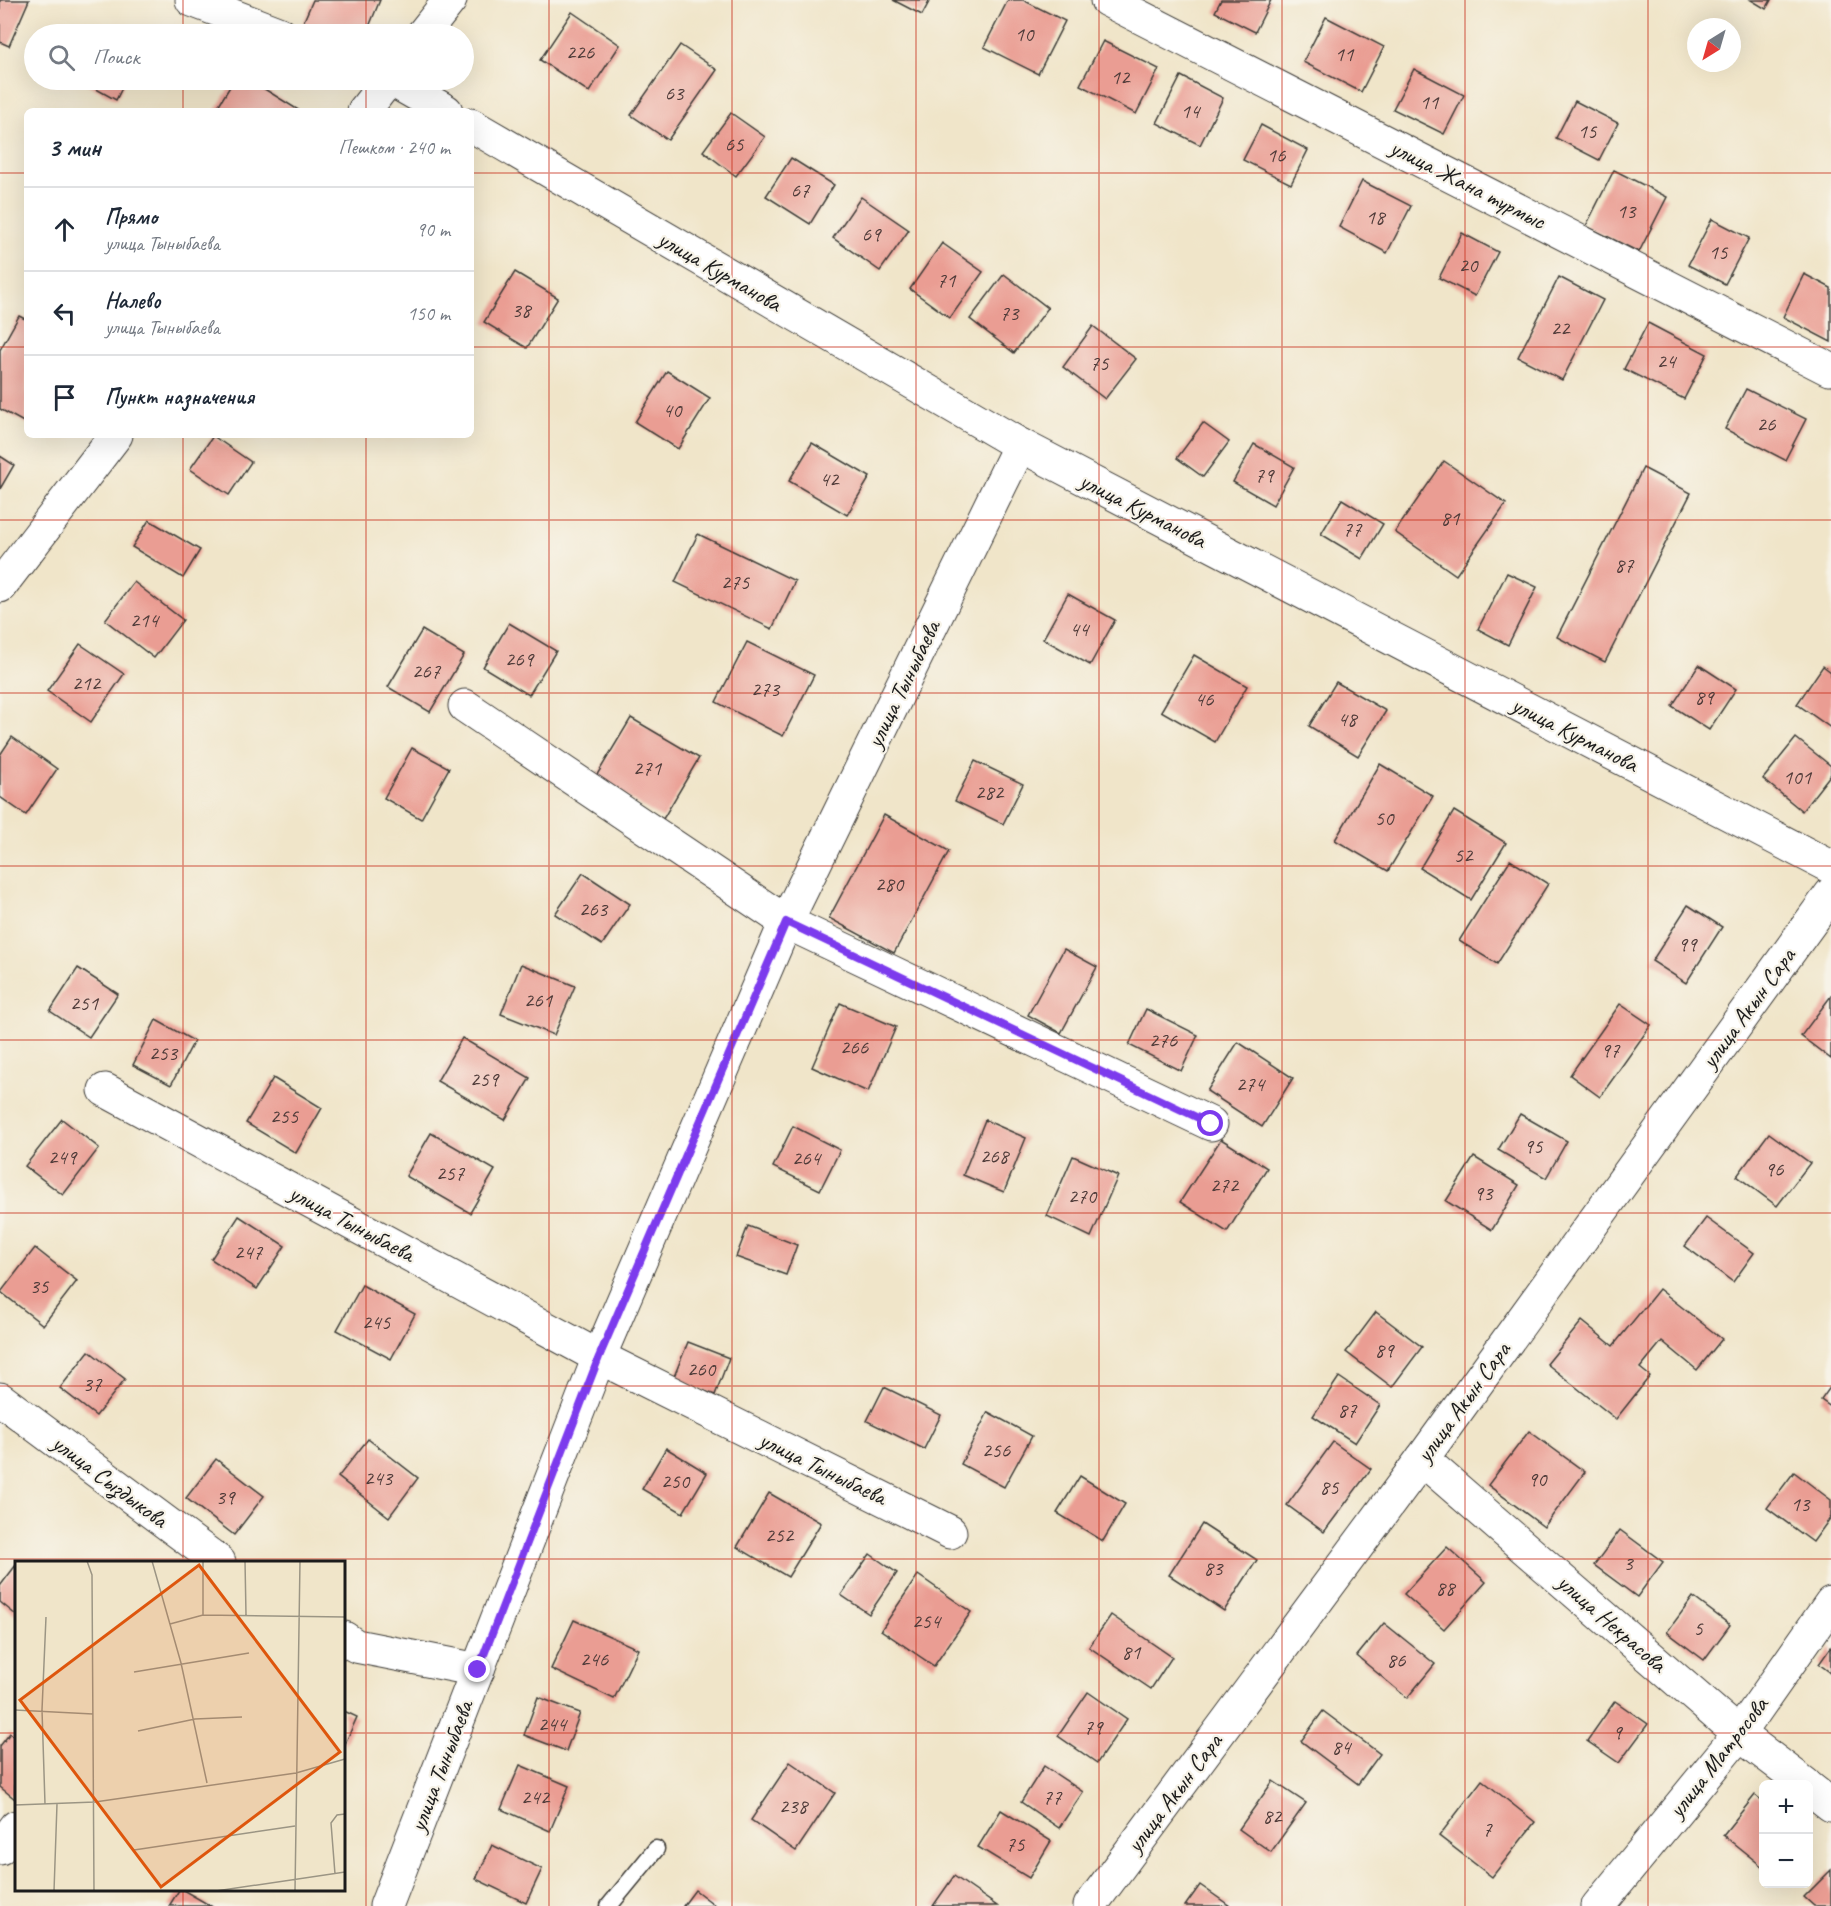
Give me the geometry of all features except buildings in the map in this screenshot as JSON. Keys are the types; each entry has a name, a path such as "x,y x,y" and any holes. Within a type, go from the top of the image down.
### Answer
{"street":[{"path":"192,0 254,24"},
{"path":"431,24 450,0"},
{"name":"улица Жана турмыс","path":"1107,0 1829,369"},
{"path":"367,108 382,90"},
{"path":"408,90 441,108"},
{"name":"улица Курманова","path":"474,127 1020,445 1831,867"},
{"path":"0,586 114,438"},
{"name":"улица Тыныбаева","path":"386,1906 599,1357 786,922 1020,445"},
{"path":"465,706 786,922 1211,1124"},
{"name":"улица Акын Сара","path":"1090,1906 1422,1459 1831,894"},
{"name":"улица Тыныбаева","path":"105,1090 599,1357 950,1532"},
{"name":"улица Сыздыкова","path":"0,1398 216,1561"},
{"name":"улица Некрасова","path":"1422,1459 1739,1734 1799,1780"},
{"name":"улица Матросова","path":"1598,1906 1739,1734 1831,1603"},
{"path":"345,1639 356,1646 478,1670"},
{"path":"1813,1790 1831,1805"},
{"path":"0,1848 15,1828"}],"lane":[{"path":"609,1906 656,1849"}],"route":[{"path":"478,1670 599,1357 786,922 1211,1124"}]}
